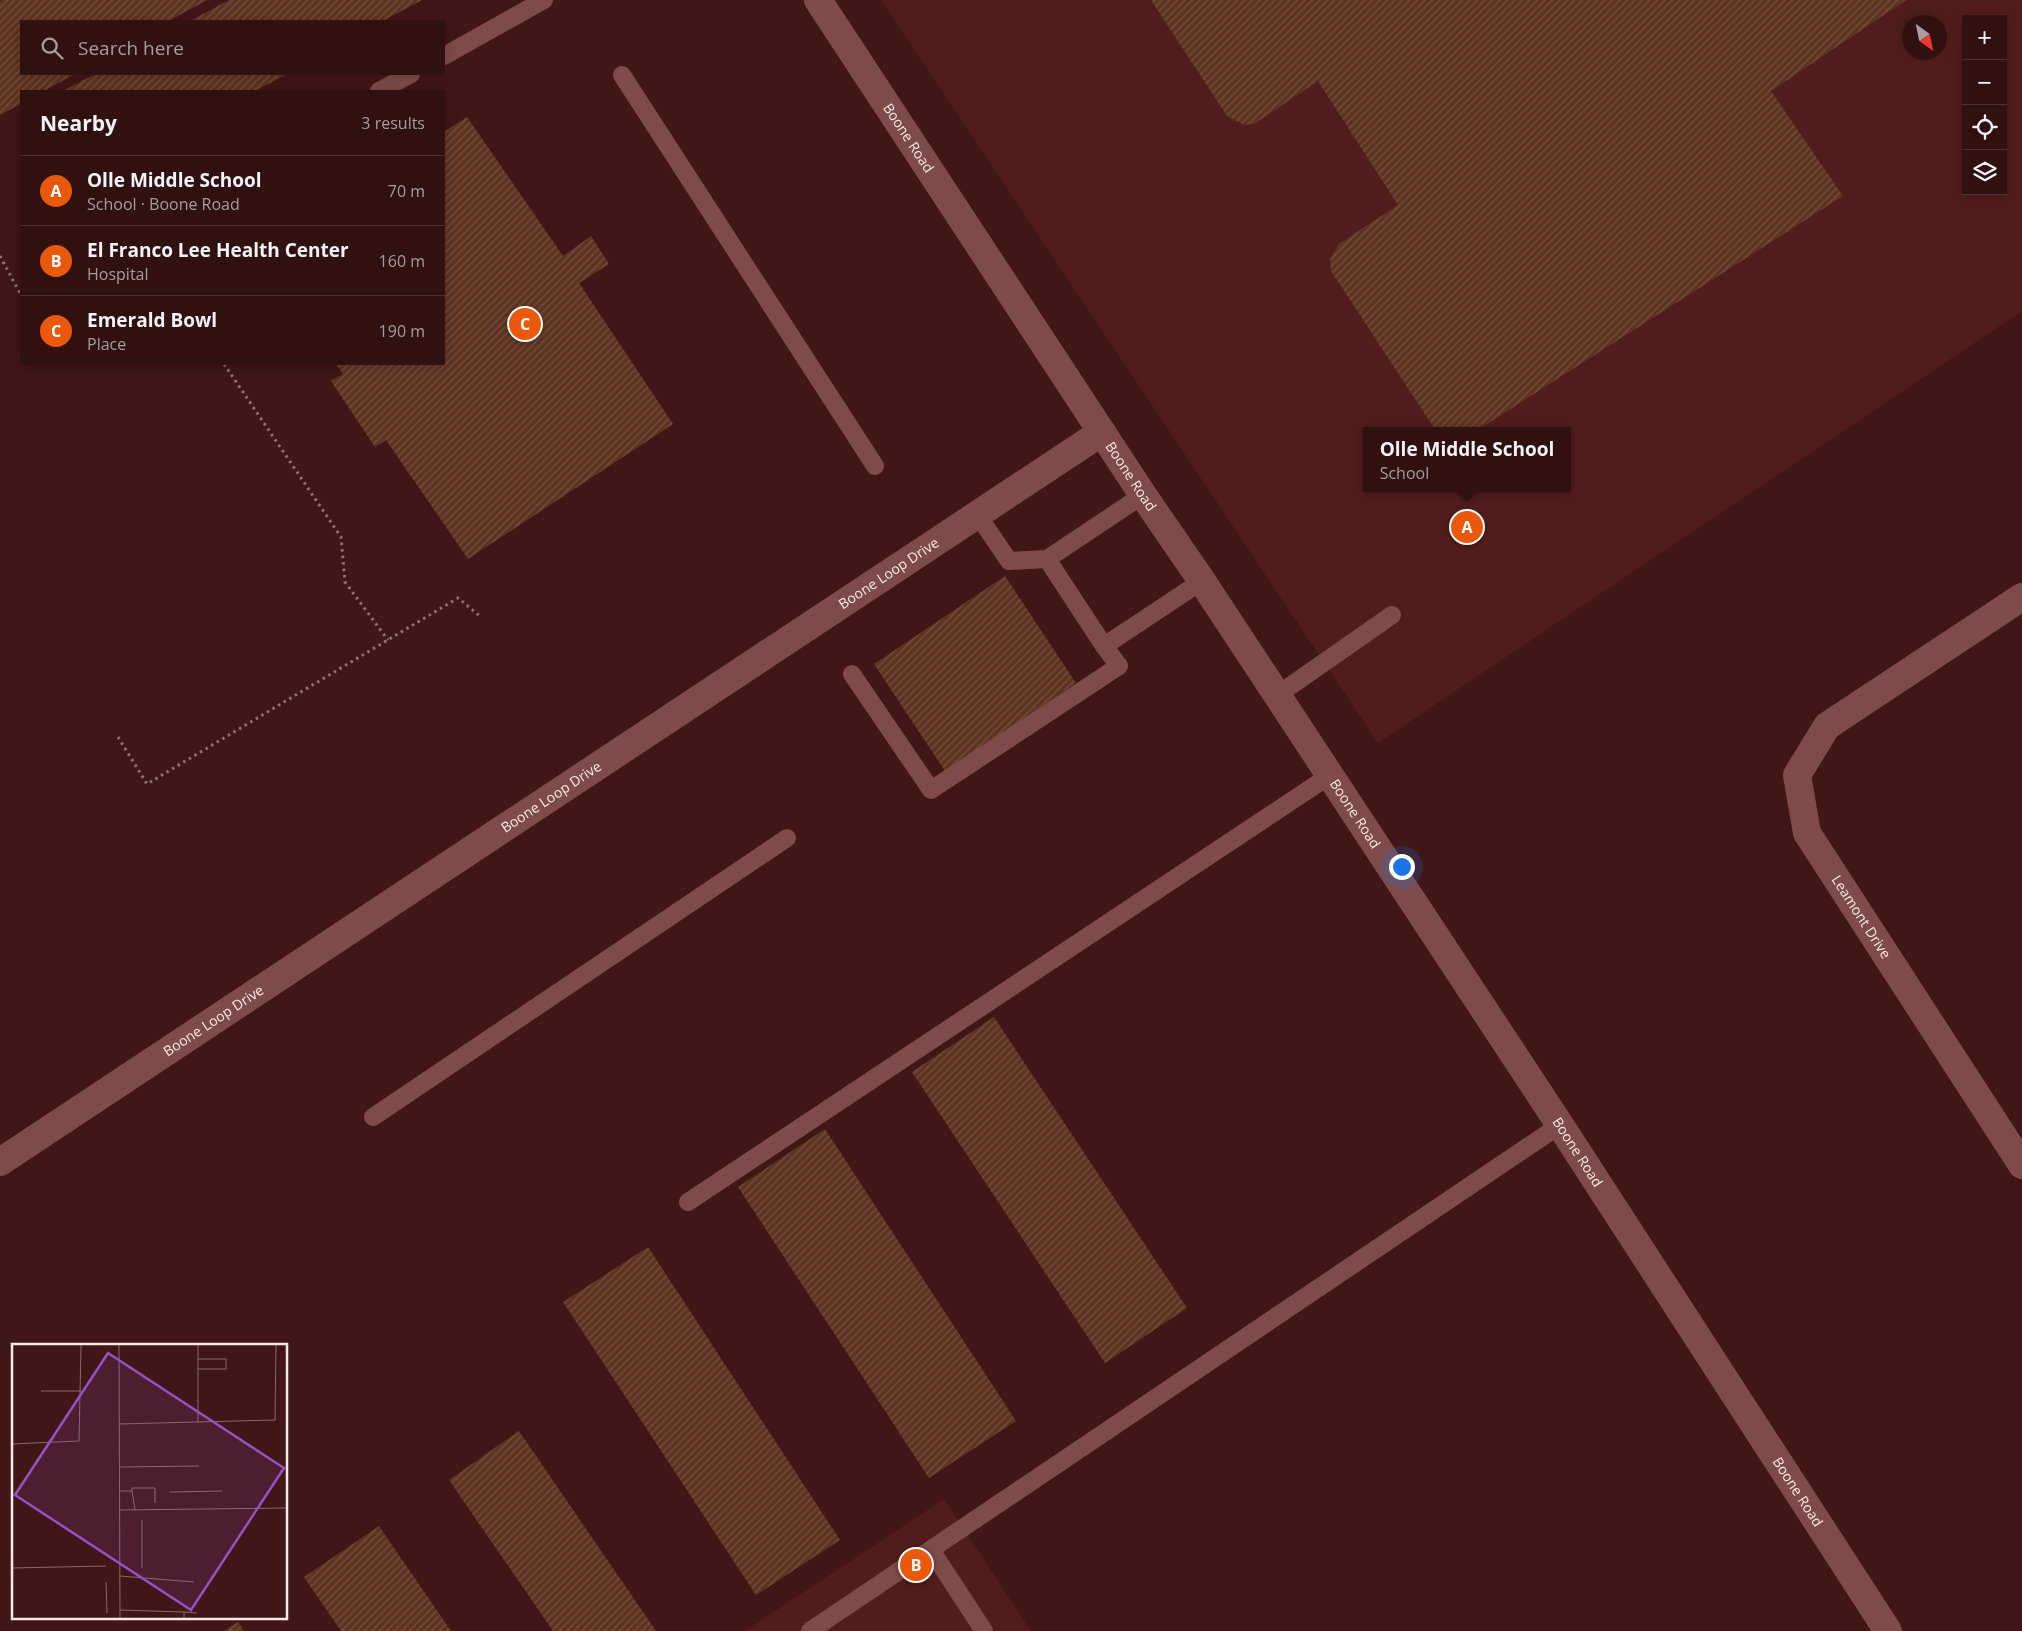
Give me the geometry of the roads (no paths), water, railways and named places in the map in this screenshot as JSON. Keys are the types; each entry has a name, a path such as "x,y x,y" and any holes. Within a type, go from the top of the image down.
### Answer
{"street":[{"name":"Boone Road","path":"818,0 1560,1125 1888,1631"},
{"name":"Boone Loop Drive","path":"0,1162 1102,432"},
{"name":"Leamont Drive","path":"2022,597 1827,726 1797,775 1807,833 2022,1165"}],"lane":[{"path":"445,55 544,0"},
{"path":"381,90 409,75"},
{"path":"622,75 876,466"},
{"path":"977,514 1009,561 1046,559 1143,495"},
{"path":"852,674 931,790 1119,666 1046,559"},
{"path":"1104,646 1202,581"},
{"path":"1276,696 1392,615"},
{"path":"688,1202 1329,776"},
{"path":"373,1117 787,838"},
{"path":"810,1631 1560,1125"},
{"path":"931,1550 984,1631"}],"place":[{"name":"Emerald Bowl","path":"525,324"},
{"name":"Olle Middle School","path":"1467,527"},
{"name":"El Franco Lee Health Center","path":"916,1565"}]}
